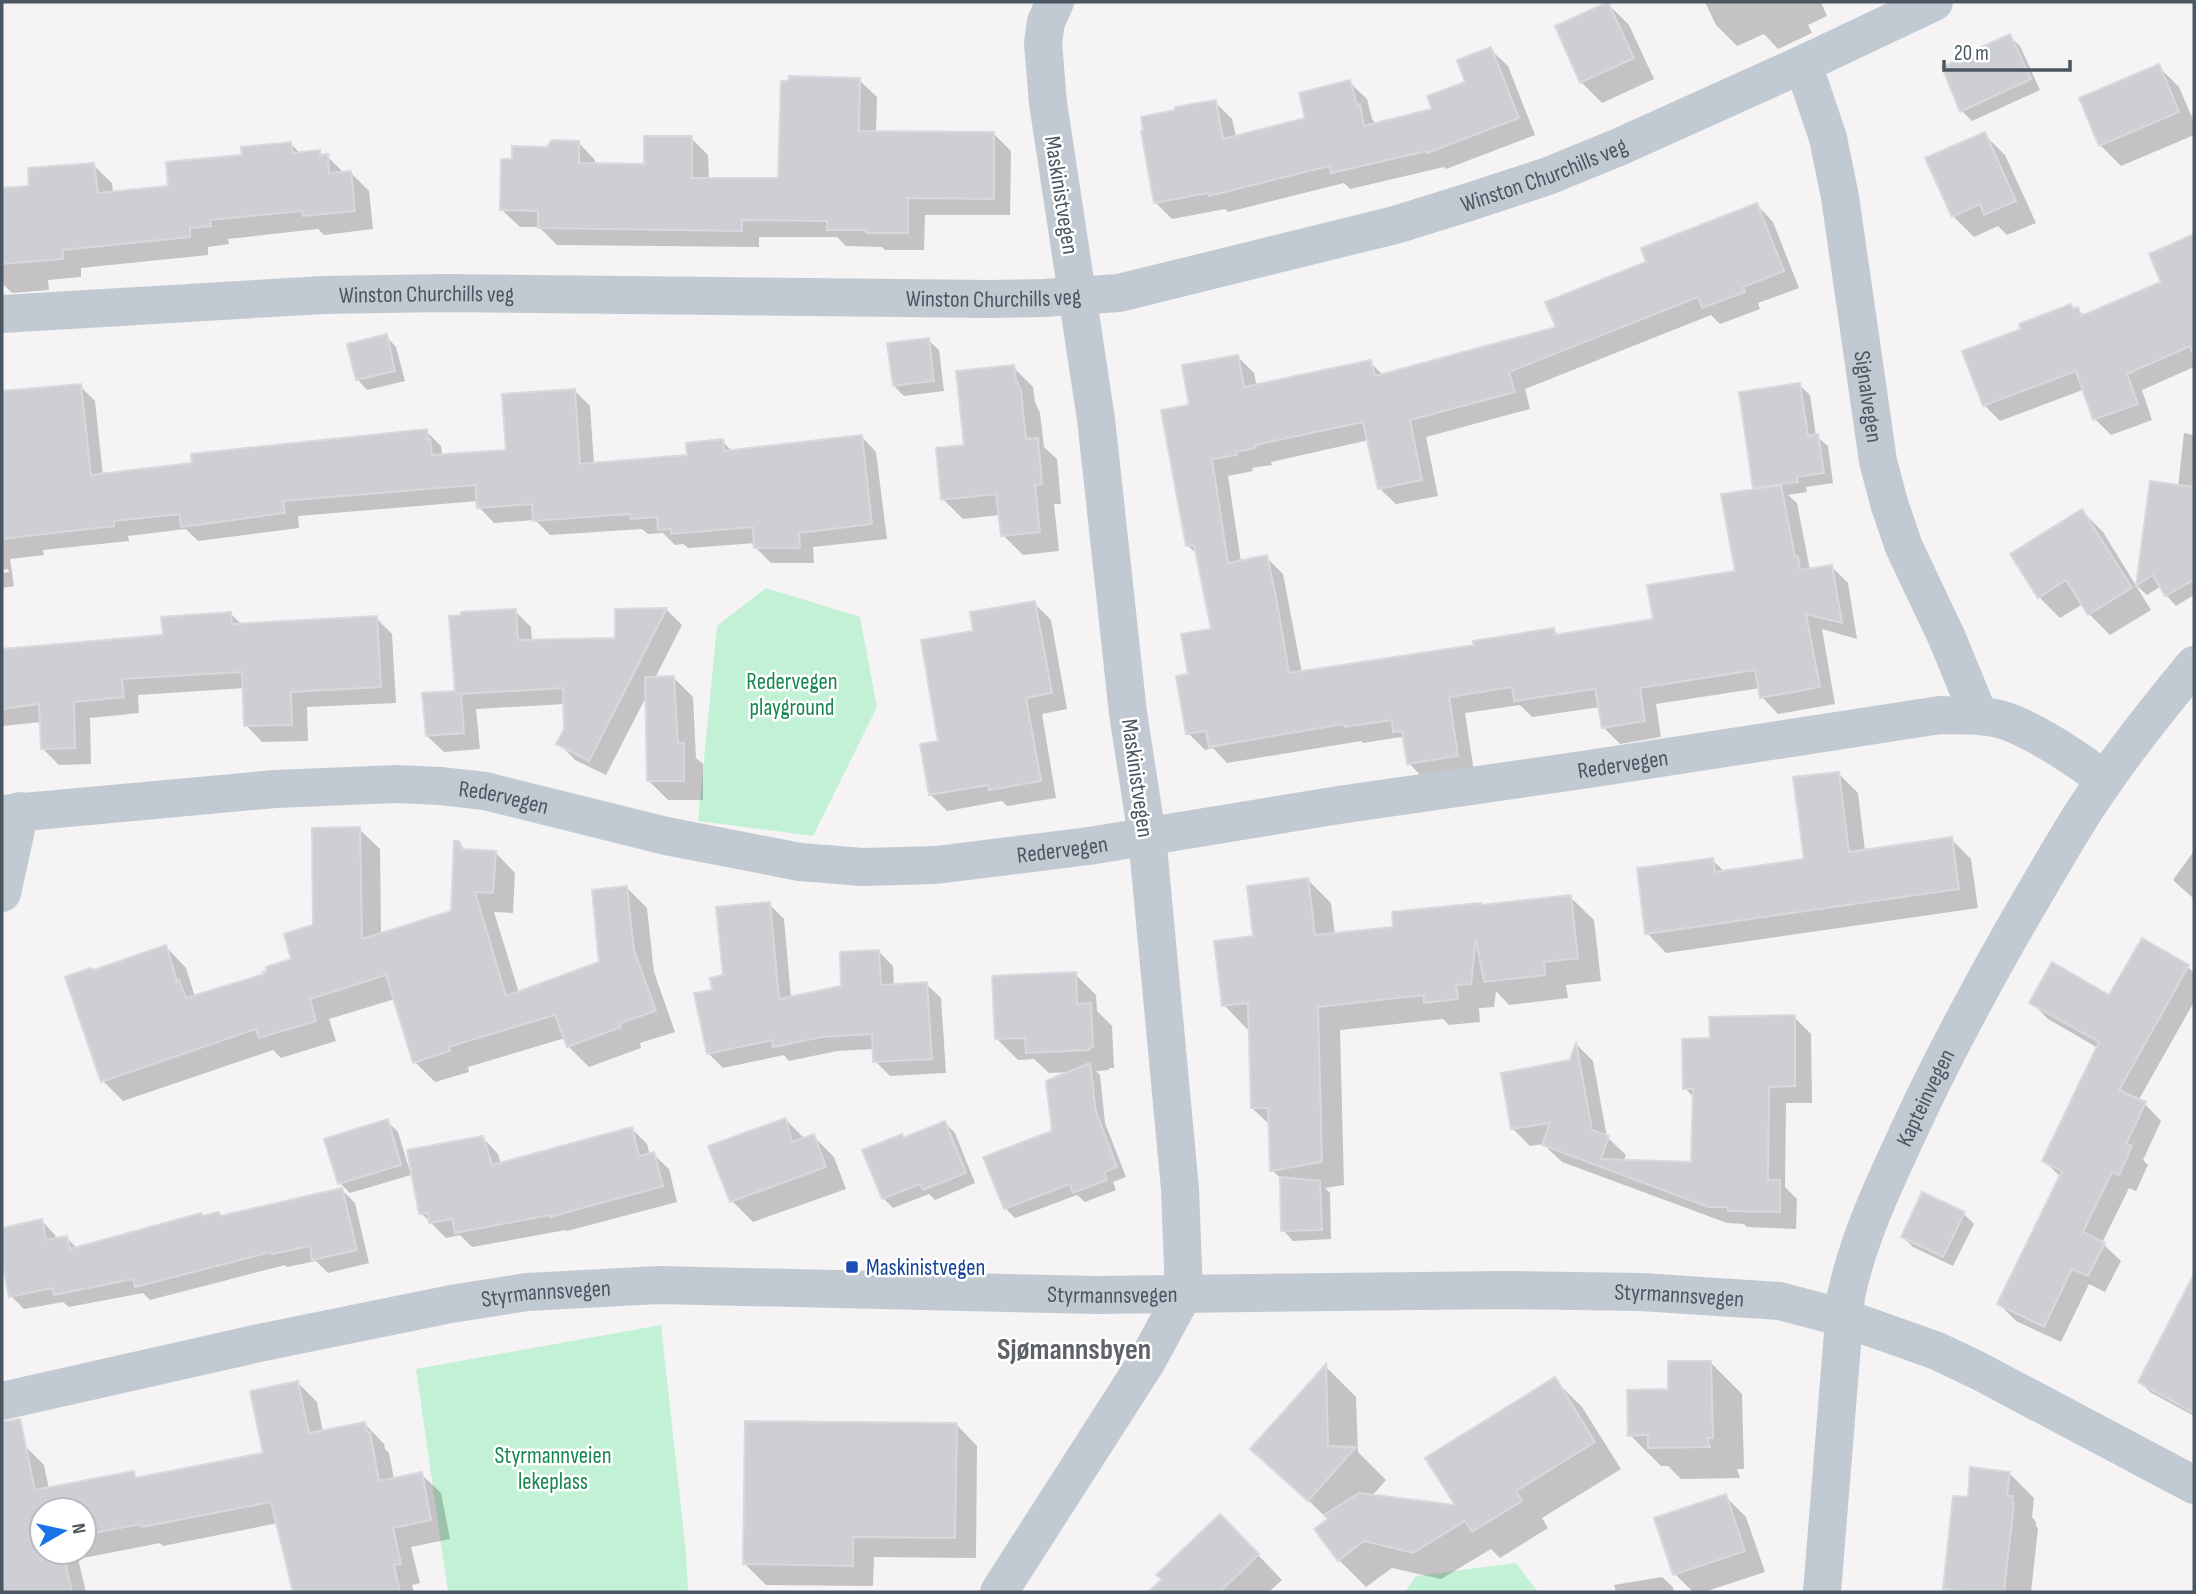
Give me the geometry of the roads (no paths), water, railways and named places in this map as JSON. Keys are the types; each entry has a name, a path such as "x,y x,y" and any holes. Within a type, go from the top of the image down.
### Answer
{"street":[{"name":"Maskinistvegen","path":"1055,2 1046,22 1043,43 1047,91 1096,419 1128,713 1147,836 1180,1189 1184,1293"},
{"name":"Winston Churchills veg","path":"2,314 350,294 556,293 990,299 1119,293 1395,225 1548,176 1619,147 1934,2"},
{"name":"Signalvegen","path":"1803,64 1828,138 1840,197 1878,461 1889,503 1904,547 1947,638 1979,716"},
{"name":"Kapteinvegen","path":"1822,1592 1844,1318 1853,1263 1872,1213 1962,1021 2035,893 2105,780 2194,665"},
{"name":"Redervegen","path":"11,812 275,789 397,784 440,786 485,792 740,851 800,862 863,867 936,865 1088,846 1417,793 1940,715 1979,716 2005,721 2089,767 2105,780"},
{"path":"2,893 11,812"},
{"name":"Styrmannsvegen","path":"2,1401 259,1343 451,1304 527,1292 659,1285 1097,1295 1489,1290 1641,1292 1780,1300 1844,1318 1937,1351 1979,1371 2194,1485"},
{"path":"999,1592 1147,1361 1184,1293"}],"place":[{"name":"Maskinistvegen","path":"852,1267"}],"district":[{"name":"Sjømannsbyen","path":"1074,1349"}],"park label":[{"name":"Redervegen playground","path":"792,694"},
{"name":"Styrmannveien lekeplass","path":"553,1468"}]}
